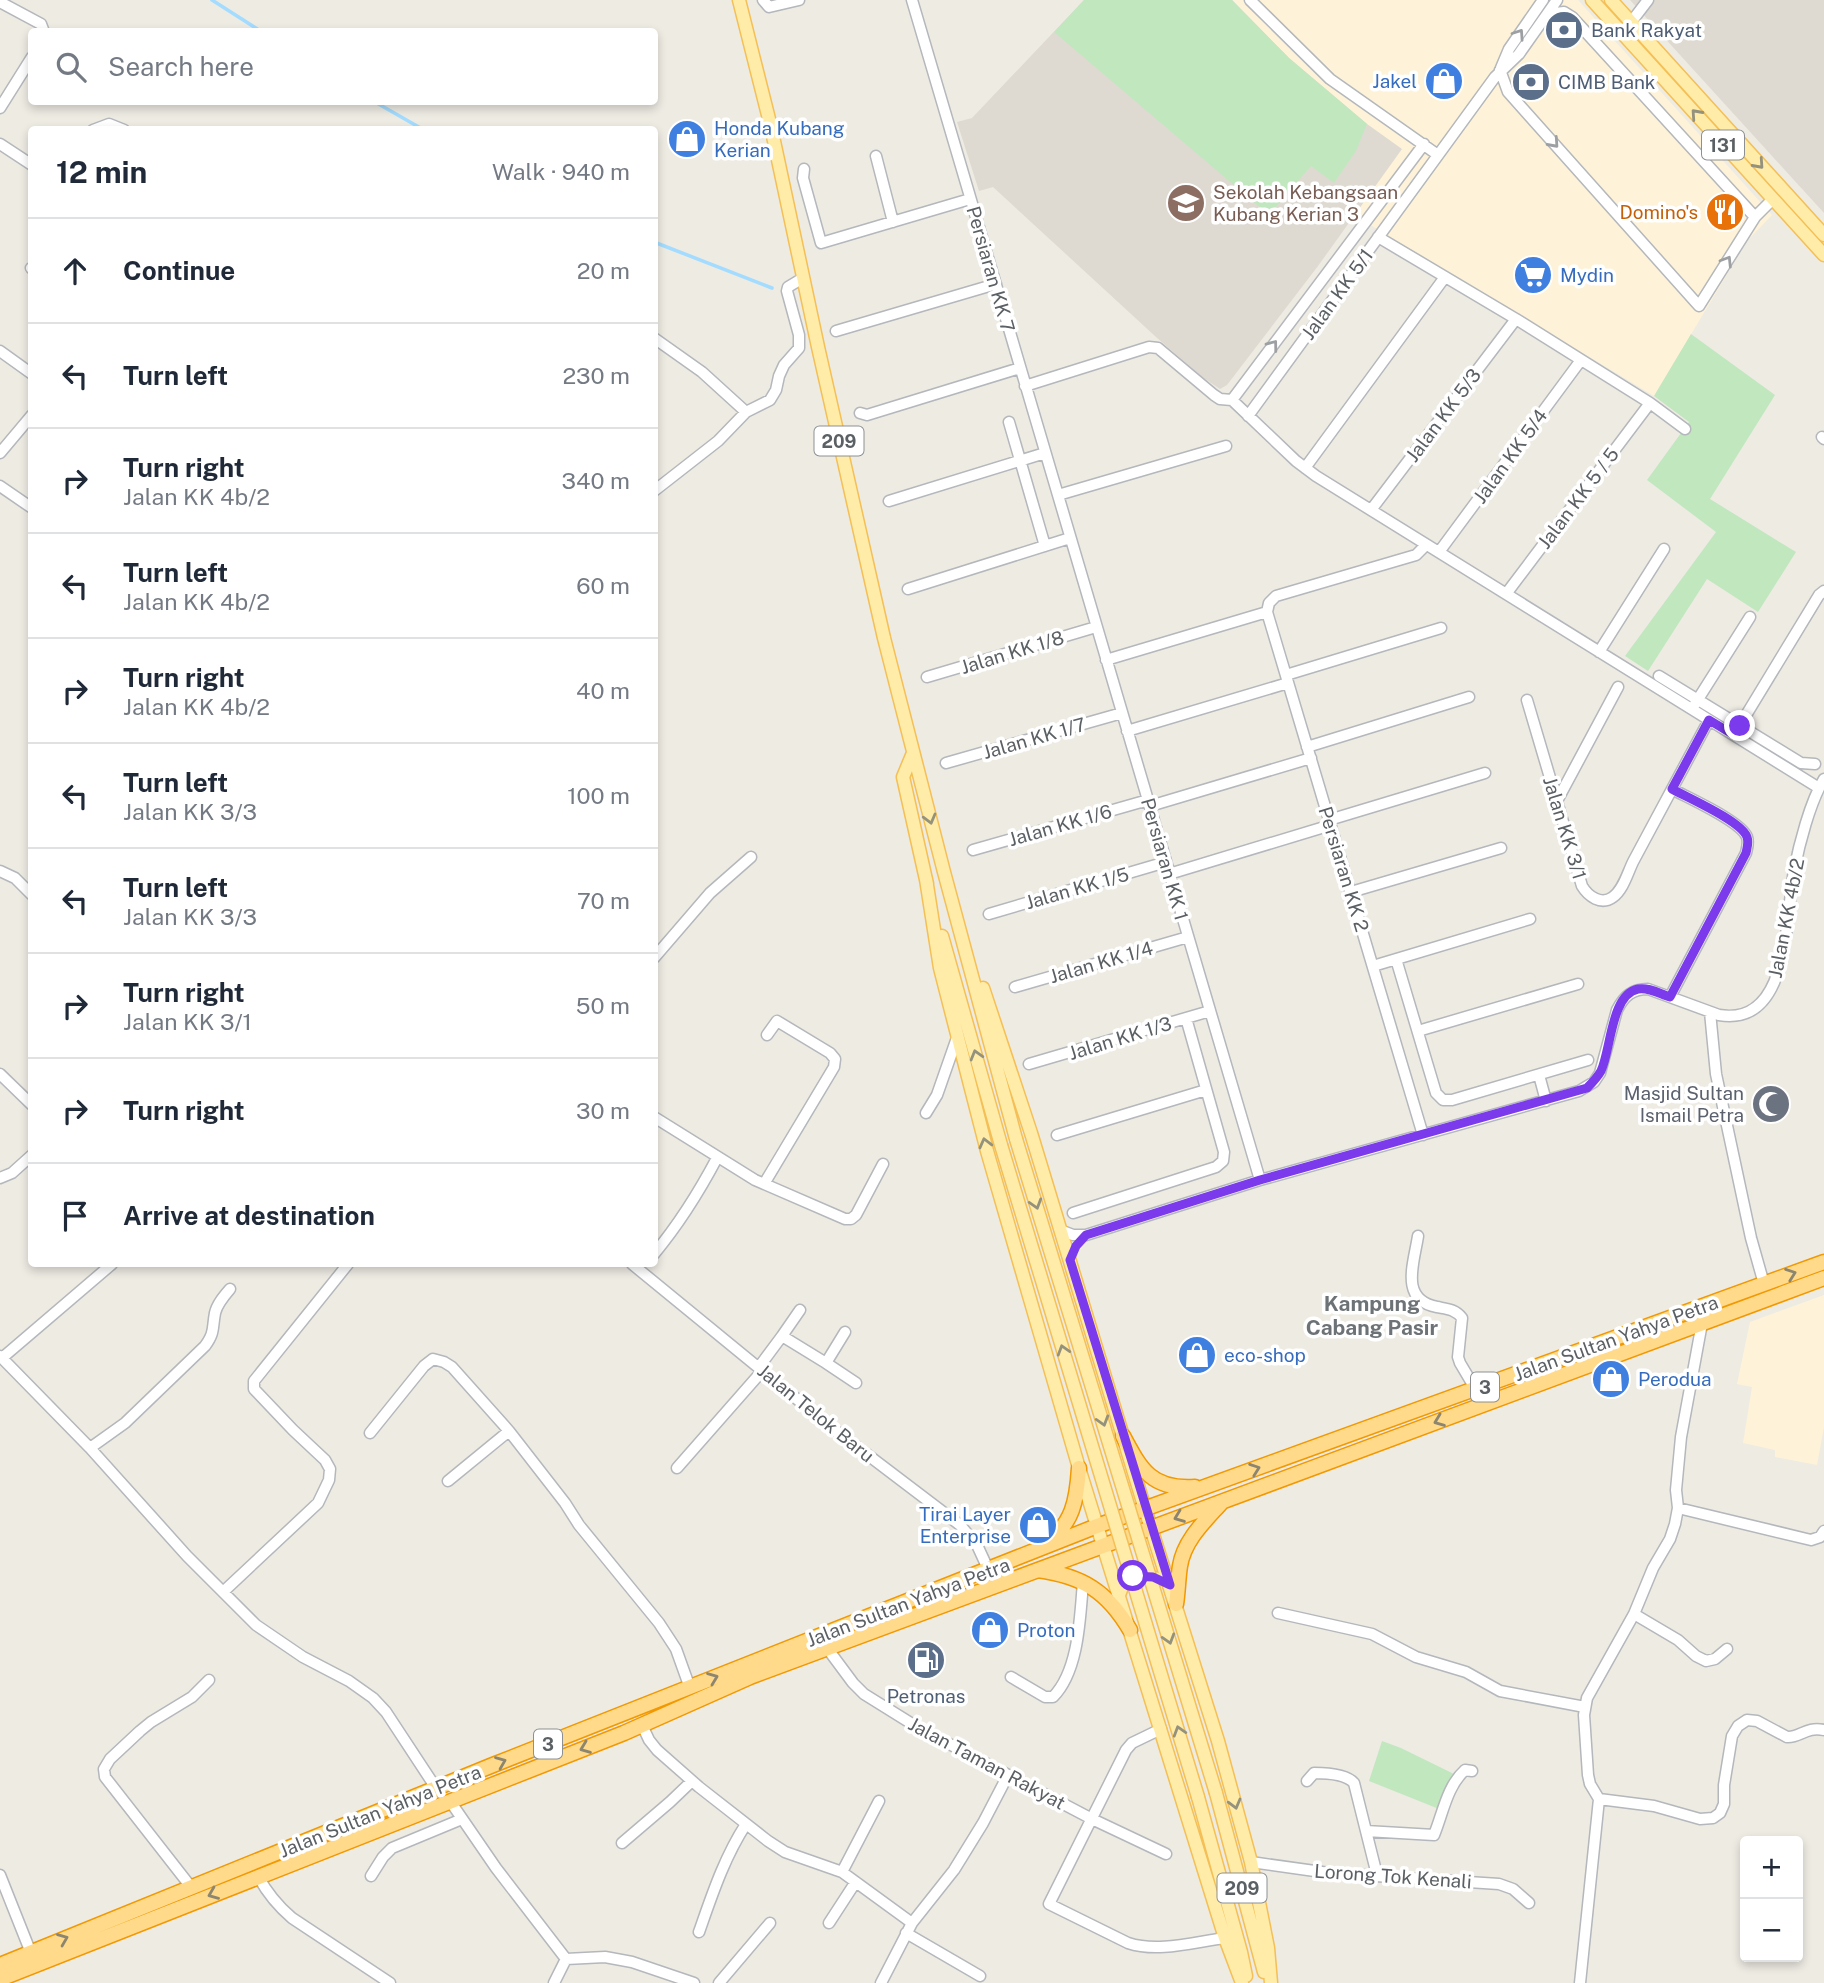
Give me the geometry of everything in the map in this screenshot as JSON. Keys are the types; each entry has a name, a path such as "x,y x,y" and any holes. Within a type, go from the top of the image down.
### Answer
{"highway":[{"name":"Jalan Sultan Yahya Petra","path":"0,1965 436,1788 1097,1527 1824,1262"},
{"name":"Jalan Sultan Yahya Petra","path":"0,1979 642,1725 750,1677 1824,1278"},
{"path":"1123,1436 1145,1472 1157,1480 1183,1487 1213,1485"},
{"path":"1032,1553 1052,1539 1072,1512 1078,1493 1079,1468"},
{"path":"1176,1604 1180,1564 1186,1548 1196,1531 1223,1501"},
{"path":"1036,1570 1066,1575 1099,1592 1111,1603 1130,1630"},
{"path":"608,1720 605,1726 609,1731 624,1732"}],"main road":[{"name":"209","path":"739,0 771,127 884,638 944,872 1016,1139 1216,1793 1269,1983"},
{"name":"131","path":"1592,0 1824,255"},
{"name":"131","path":"1616,2 1824,236"},
{"name":"209","path":"913,753 903,777 926,879 1001,1145 1198,1797 1241,1952 1244,1983"},
{"path":"944,872 1027,1119 1218,1741 1251,1861 1268,1948 1269,1983"},
{"path":"926,879 940,968 987,1151 1097,1527 1225,1938 1244,1983"},
{"path":"1088,1493 1100,1496 1109,1494 1118,1488 1132,1465"},
{"path":"1119,1595 1121,1584 1133,1576 1153,1577 1170,1585"}],"street":[{"path":"766,3 799,0"},
{"name":"Persiaran KK 7","path":"912,0 1070,538"},
{"name":"Jalan KK 5/1","path":"1248,416 1500,70 1509,49 1543,0"},
{"name":"Jalan KK 5/1","path":"1500,70 1519,54 1557,0"},
{"path":"1622,34 1648,0"},
{"path":"0,2 41,24 42,28"},
{"path":"1256,2 1330,79 1404,130 1436,158"},
{"path":"1609,19 1616,2"},
{"path":"1547,14 1564,12 1573,17 1755,217"},
{"path":"0,108 28,63"},
{"path":"1500,70 1508,92 1699,306 1755,217 1773,199"},
{"path":"0,144 28,162"},
{"path":"1232,400 1422,147"},
{"path":"876,156 893,222"},
{"path":"804,169 803,178 821,243 970,200"},
{"path":"1380,203 1395,214"},
{"path":"1378,237 1650,402 1685,429"},
{"path":"1305,468 1445,277"},
{"path":"658,488 718,441 746,412 770,400 784,365 799,348 799,335 787,291 788,287 803,278"},
{"path":"836,331 996,284"},
{"name":"Jalan KK 5/3","path":"1371,510 1516,319"},
{"path":"658,341 702,372 746,412"},
{"path":"1026,386 1149,347 1158,348 1214,395 1220,399 1232,400 1305,468 1599,652 1695,704 1822,783"},
{"path":"0,351 28,367"},
{"name":"Jalan KK 5/4","path":"1438,552 1581,359"},
{"path":"860,413 867,415 1020,368"},
{"name":"Jalan KK 5 / 5","path":"1506,594 1650,402"},
{"path":"0,453 28,420"},
{"path":"1009,422 1045,546"},
{"path":"1058,495 1226,446"},
{"path":"889,501 1045,453"},
{"path":"0,486 28,505"},
{"path":"908,589 1070,538"},
{"name":"Persiaran KK 1","path":"1070,538 1260,1180"},
{"path":"1106,660 1268,608 1276,596 1416,555 1426,545"},
{"path":"1599,652 1664,549"},
{"path":"1737,730 1819,595 1824,591"},
{"name":"Persiaran KK 2","path":"1268,608 1423,1135"},
{"path":"1695,704 1750,617"},
{"name":"Jalan KK 1/8","path":"927,677 1097,627"},
{"path":"1127,731 1441,628"},
{"path":"1659,676 1695,704 1709,720 1737,730 1801,763 1815,764 1824,756"},
{"path":"1557,802 1618,687"},
{"name":"Jalan KK 1/6","path":"972,850 1149,803 1469,697"},
{"name":"Jalan KK 3/1","path":"1527,700 1582,886 1593,898 1601,901 1608,900 1619,891 1709,720"},
{"name":"Jalan KK 1/7","path":"946,763 1122,713"},
{"path":"1815,764 1822,783"},
{"path":"1170,874 1485,773"},
{"name":"Jalan KK 4b/2","path":"1060,1230 1073,1235 1086,1235 1260,1180 1579,1091 1594,1082 1603,1065 1617,1010 1628,993 1638,989 1648,989 1731,1017 1744,1015 1756,1008 1766,998 1780,967 1794,872 1822,783"},
{"path":"1670,997 1748,845 1747,836 1735,823 1672,789"},
{"path":"1351,892 1501,848"},
{"path":"658,953 710,893 751,857"},
{"name":"Jalan KK 1/5","path":"989,914 1166,862"},
{"path":"0,871 15,878 28,891"},
{"path":"1373,966 1530,919"},
{"name":"Jalan KK 1/4","path":"1015,987 1188,937"},
{"path":"1396,959 1436,1093 1443,1100 1452,1100 1588,1060"},
{"path":"1396,1046 1419,1035 1578,984"},
{"name":"Jalan KK 1/3","path":"1029,1064 1210,1011"},
{"path":"1710,1012 1716,1073 1751,1238 1764,1284"},
{"path":"1073,1213 1216,1167 1223,1161 1224,1152 1186,1018"},
{"path":"764,1184 834,1067 835,1059 777,1021 767,1035"},
{"path":"926,1113 940,1087 958,1034"},
{"path":"0,1074 28,1101"},
{"path":"1539,1075 1546,1101"},
{"path":"1057,1135 1206,1090"},
{"path":"658,1120 717,1158 764,1184 845,1219 851,1219 856,1214 883,1164"},
{"path":"658,1249 700,1189 717,1158"},
{"path":"0,1178 12,1173 28,1159"},
{"path":"1070,1260 1076,1246 1086,1235"},
{"path":"1418,1236 1411,1279 1413,1293 1424,1303 1454,1310 1462,1318 1458,1357 1476,1390"},
{"path":"108,1267 1,1357 90,1448 187,1556 257,1625 303,1657 349,1681 373,1698 386,1712 436,1788"},
{"path":"223,1592 318,1503 329,1480 330,1469 325,1460 254,1389 254,1381 346,1267"},
{"name":"Jalan Telok Baru","path":"641,1267 831,1427 960,1525 977,1545 989,1571"},
{"path":"90,1448 125,1423 205,1346 213,1335 215,1312 230,1289"},
{"path":"677,1468 761,1369 800,1310"},
{"path":"1580,1983 1599,1800 1588,1774 1585,1707 1594,1684 1634,1614 1653,1568 1670,1539 1678,1508 1676,1490 1681,1437 1702,1323"},
{"path":"826,1363 845,1332"},
{"path":"782,1336 856,1383"},
{"path":"370,1433 424,1366 433,1359 452,1367 509,1431 579,1525 659,1623 676,1649 690,1688"},
{"path":"448,1481 509,1431"},
{"path":"1678,1508 1811,1540 1823,1538"},
{"path":"1010,1677 1045,1696 1053,1697 1058,1692 1077,1644 1083,1582"},
{"path":"1278,1613 1371,1634 1416,1657 1466,1672 1500,1691 1585,1707"},
{"path":"1634,1614 1678,1640 1706,1661 1715,1659 1727,1649"},
{"name":"Jalan Taman Rakyat","path":"827,1648 864,1694 917,1727 1092,1819 1167,1854"},
{"path":"191,1887 104,1773 110,1759 151,1721 192,1697 209,1680"},
{"path":"1599,1800 1654,1806 1700,1819 1713,1818 1720,1813 1724,1804 1724,1785 1732,1736 1738,1726 1747,1720 1757,1721 1793,1738 1810,1729 1824,1730"},
{"path":"642,1725 657,1750 746,1824 785,1852 842,1872 909,1928 979,1976"},
{"path":"1161,1729 1132,1743 1126,1750 1049,1903 1141,1948 1225,1938"},
{"path":"1366,1831 1434,1835 1457,1778 1465,1770 1472,1771"},
{"path":"1307,1781 1314,1773 1352,1780 1356,1786 1377,1875"},
{"path":"881,1983 909,1928 954,1870 983,1823 1008,1774"},
{"path":"622,1843 692,1781"},
{"path":"450,1801 496,1868 566,1959"},
{"path":"842,1872 879,1801"},
{"path":"371,1876 392,1848 462,1819"},
{"path":"699,1932 723,1864 746,1824"},
{"name":"Lorong Tok Kenali","path":"1251,1861 1329,1873 1499,1884 1513,1889 1529,1903"},
{"path":"0,1875 31,1953"},
{"path":"258,1876 267,1893 292,1918 390,1983"},
{"path":"829,1923 855,1883"},
{"path":"719,1983 770,1923"},
{"path":"566,1959 605,1957 632,1962 694,1983"},
{"path":"554,1983 566,1959"}],"shaded area":[{"name":"Sekolah Kebangsaan Kubang Kerian 3","path":"1084,0 1232,0 1289,58 1367,124 1402,149 1318,266 1227,385 1220,389 1156,337 993,187 979,191 957,122 972,118"},
{"path":"1232,0 1578,0 1772,215 1747,241 1654,396 1354,215 1401,149 1289,58"},
{"path":"1630,0 1824,0 1824,213 1650,22"},
{"path":"1824,1295 1824,1427 1817,1465 1775,1457 1775,1450 1743,1443 1752,1387 1737,1384 1750,1322"}],"green space":[{"path":"1084,0 1232,0 1289,58 1367,124 1356,151 1334,183 1311,166 1269,215 1054,32"},
{"path":"1691,334 1775,395 1710,499 1796,552 1758,612 1707,579 1648,671 1625,656 1716,532 1647,480 1689,422 1654,396"},
{"path":"1382,1741 1456,1775 1439,1809 1369,1781"}],"waterway":[{"path":"212,0 256,28"},
{"path":"380,105 417,126"},
{"path":"658,244 772,288"}],"place":[{"name":"Bank Rakyat","path":"1564,30"},
{"name":"Jakel","path":"1444,81"},
{"name":"CIMB Bank","path":"1531,82"},
{"name":"Honda Kubang Kerian","path":"687,139"},
{"name":"Sekolah Kebangsaan Kubang Kerian 3","path":"1186,203"},
{"name":"Domino's","path":"1725,212"},
{"name":"Mydin","path":"1533,275"},
{"name":"Masjid Sultan Ismail Petra","path":"1771,1104"},
{"name":"eco-shop","path":"1197,1355"},
{"name":"Perodua","path":"1611,1379"},
{"name":"Tirai Layer Enterprise","path":"1038,1525"},
{"name":"Proton","path":"990,1630"},
{"name":"Petronas","path":"926,1660"}],"district":[{"name":"Kampung Cabang Pasir","path":"1372,1315"}],"route":[{"path":"1133,1576 1153,1577 1170,1585 1070,1260 1080,1240 1086,1235 1260,1180 1587,1088 1600,1073 1621,1001 1628,993 1638,989 1648,989 1670,997 1746,853 1747,836 1742,829 1672,789 1709,720 1734,735 1740,726"}]}
